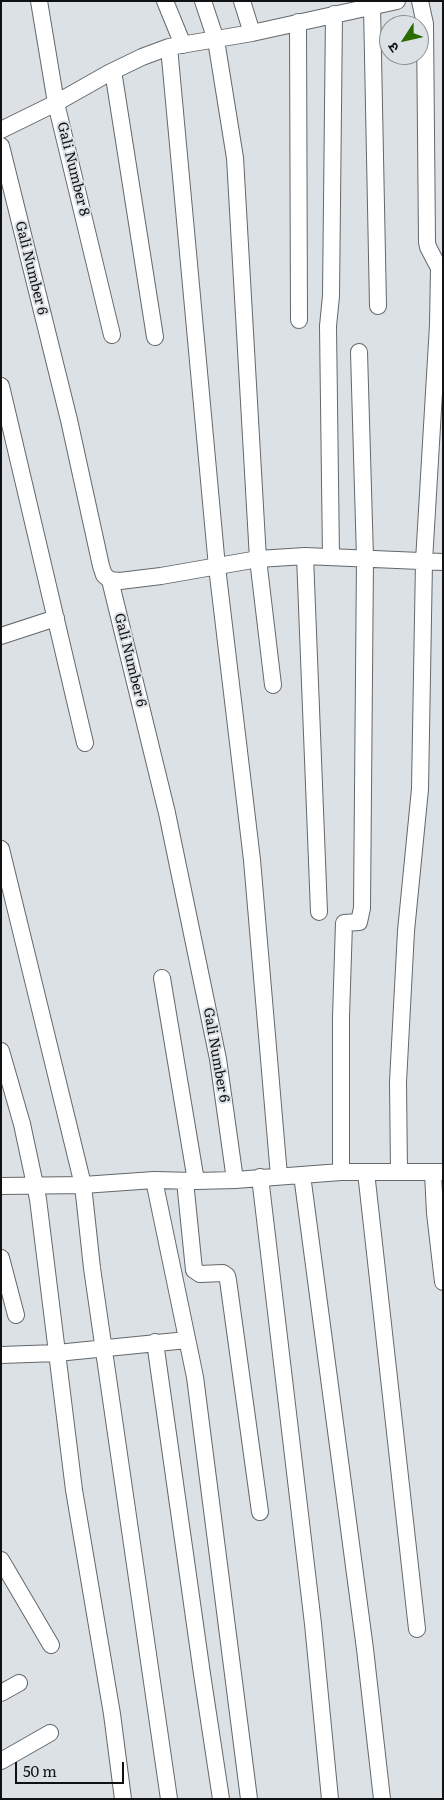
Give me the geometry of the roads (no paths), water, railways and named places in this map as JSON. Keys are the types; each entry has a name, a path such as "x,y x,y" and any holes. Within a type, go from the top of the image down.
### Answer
{"street":[{"name":"Gali Number 8","path":"39,1 56,102 112,335"},
{"path":"165,1 176,46 217,567 252,860 278,1176"},
{"path":"203,1 216,40 235,158 258,559 273,685"},
{"path":"242,1 252,33"},
{"path":"1,130 142,57 176,46 252,33 397,1"},
{"path":"399,1171 398,1082 406,931 420,789 424,561 441,326 439,268 427,242 425,24 420,1"},
{"path":"372,6 378,306"},
{"path":"332,557 328,326 331,296 334,14"},
{"path":"298,22 299,320"},
{"path":"109,73 114,77 155,337"},
{"name":"Gali Number 6","path":"1,146 66,410 101,566 104,575 110,580 167,812 218,1059 235,1180"},
{"path":"341,1172 341,1017 344,923 360,922 362,908 365,558 358,352"},
{"path":"1,386 85,743"},
{"path":"305,556 320,912"},
{"path":"110,580 120,581 258,559 305,556 443,562"},
{"path":"1,636 56,618"},
{"path":"1,849 82,1185 92,1268 169,1799"},
{"path":"162,978 191,1181 194,1270 200,1274 223,1273 227,1276 260,1512"},
{"path":"1,1051 22,1124 35,1186 74,1490 112,1714 123,1799"},
{"path":"1,1186 82,1185 154,1180 235,1180 341,1172 438,1172 435,1213 443,1282"},
{"path":"366,1172 417,1629"},
{"path":"302,1175 365,1650 382,1799"},
{"path":"260,1177 313,1624 330,1799"},
{"path":"154,1180 195,1377 249,1799"},
{"path":"1,1258 16,1315"},
{"path":"1,1355 57,1353 187,1340"},
{"path":"155,1342 200,1665 221,1799"},
{"path":"1,1560 51,1645"},
{"path":"1,1693 19,1683"},
{"path":"1,1761 50,1733"}]}
